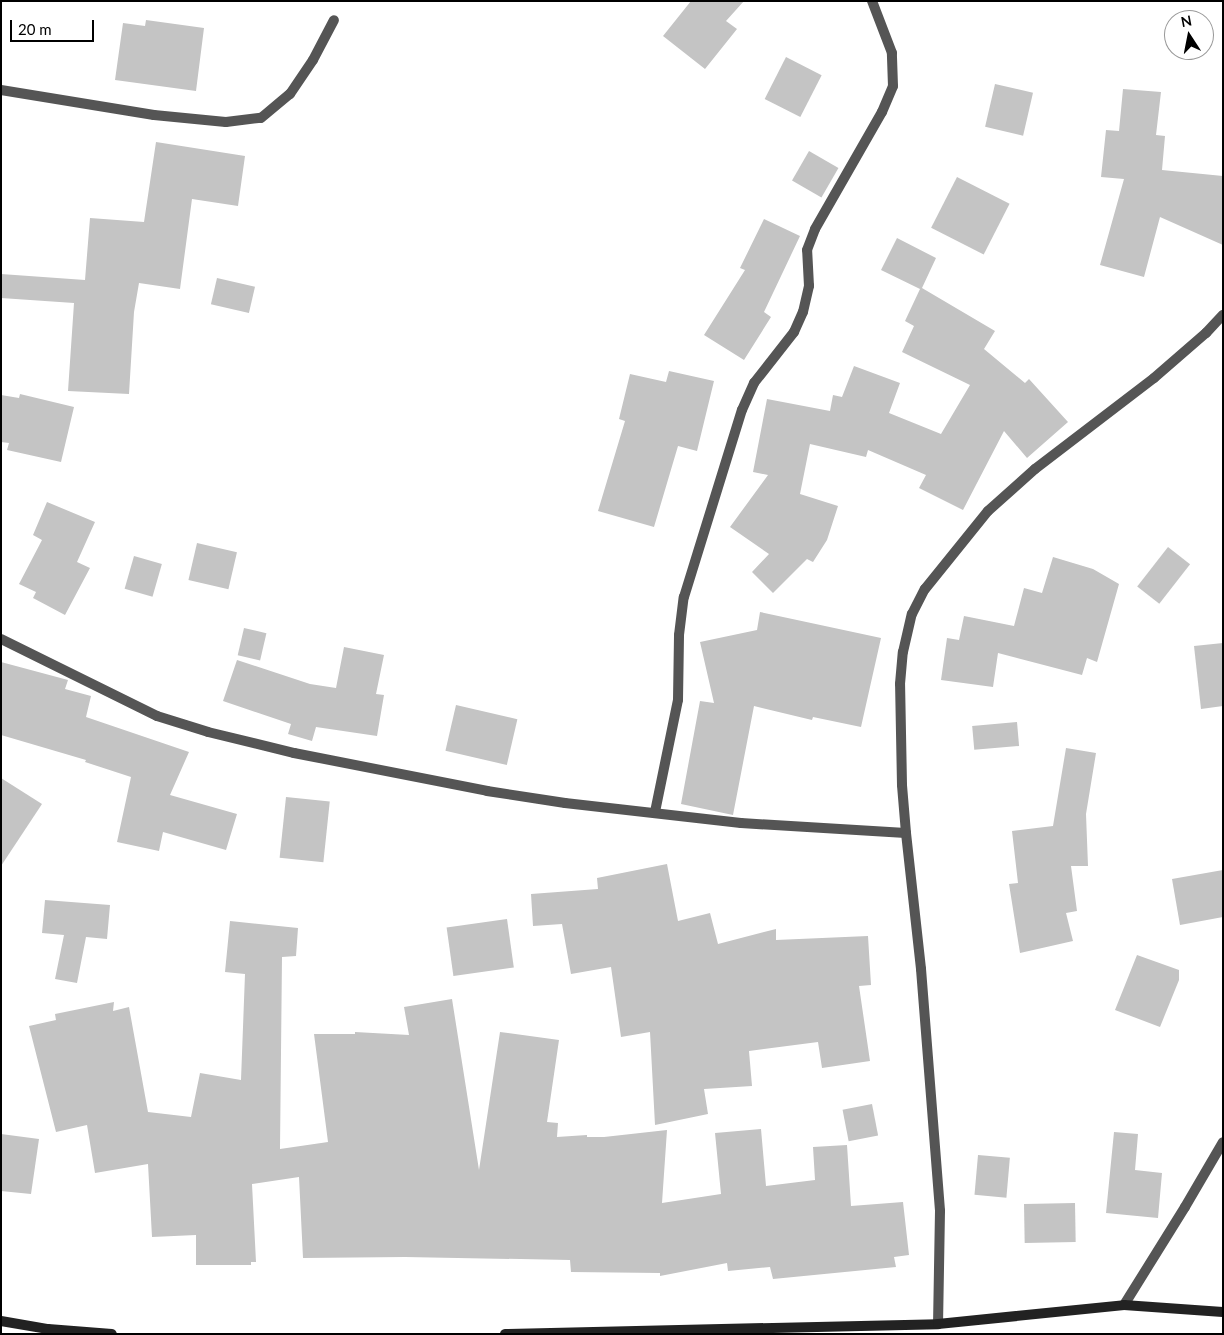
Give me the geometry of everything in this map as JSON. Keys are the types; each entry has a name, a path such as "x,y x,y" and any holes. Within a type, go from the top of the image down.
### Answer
{"main road":[{"path":"505,1334 938,1324 1124,1305 1223,1312"},
{"path":"1,1321 48,1329 112,1334"}],"street":[{"path":"655,812 678,700 679,636 684,597 742,410 754,383 784,346 803,312 809,286 807,250 815,229 882,112 892,86 892,53 872,1"},
{"path":"1,90 154,115 226,122 261,118 290,94 313,60 334,20"},
{"path":"938,1324 940,1212 921,969 902,784 900,684 903,652 912,614 925,589 988,511 1035,469 1154,378 1206,333 1223,315"},
{"path":"1,639 157,716 208,732 294,753 487,791 565,803 741,823 906,833"},
{"path":"1124,1305 1185,1208 1223,1142"}],"building":[{"path":"691,1 744,1 726,21 737,29 705,69 663,36"},
{"path":"146,20 204,28 196,91 115,80 123,23 145,26"},
{"path":"786,57 822,75 800,117 765,99"},
{"path":"995,84 1033,93 1023,136 985,127"},
{"path":"1123,89 1161,92 1156,135 1165,136 1162,170 1223,176 1223,245 1160,217 1144,277 1100,265 1124,179 1101,177 1106,130 1119,131"},
{"path":"156,142 245,156 238,206 192,199 180,289 139,283 134,312 129,394 68,391 74,303 1,298 1,274 85,280 90,218 144,222"},
{"path":"809,151 838,168 821,197 792,180"},
{"path":"957,177 1010,204 984,255 931,228"},
{"path":"764,219 800,236 764,312 771,317 744,360 704,335 745,270 740,268"},
{"path":"897,238 936,258 922,288 995,331 984,349 1025,383 1029,379 1068,422 1027,458 1004,431 963,510 919,488 926,475 868,450 866,457 810,444 800,494 838,506 827,540 813,562 807,559 773,593 752,572 769,554 730,527 768,475 753,472 767,399 830,411 833,395 842,397 854,366 900,383 889,413 941,434 970,385 902,352 914,326 905,321 920,289 881,270"},
{"path":"217,278 255,287 249,313 211,304"},
{"path":"669,371 714,381 697,451 678,446 654,527 598,511 625,421 619,419 630,374 666,382"},
{"path":"20,394 74,407 61,462 7,450 9,443 1,442 1,395 19,398"},
{"path":"47,502 95,522 77,562 90,568 65,615 33,598 36,592 19,584 42,540 33,535"},
{"path":"197,543 237,552 228,589 188,580"},
{"path":"1168,547 1190,564 1159,604 1137,586"},
{"path":"134,556 162,564 153,597 125,589"},
{"path":"1053,557 1093,569 1119,584 1097,662 1087,658 1082,675 998,653 993,687 941,680 947,638 959,640 964,616 1014,626 1024,588 1042,593"},
{"path":"760,612 881,638 861,727 813,717 812,720 754,706 733,815 681,804 700,701 714,703 700,642 757,630"},
{"path":"244,628 266,633 260,660 238,655"},
{"path":"1223,643 1223,706 1201,709 1194,646"},
{"path":"344,647 384,655 376,694 384,695 377,736 316,727 312,741 288,734 291,724 223,701 237,660 310,684 336,688"},
{"path":"1,662 68,680 65,689 91,696 86,717 189,752 170,795 237,814 226,850 163,832 159,851 117,842 131,777 85,762 86,760 1,735"},
{"path":"456,705 517,719 507,765 445,751"},
{"path":"1017,722 1019,746 974,750 972,726"},
{"path":"1066,748 1096,753 1086,814 1088,866 1071,866 1077,911 1066,913 1073,941 1020,953 1009,884 1018,883 1012,831 1053,826"},
{"path":"1,778 42,804 1,866"},
{"path":"286,797 330,802 323,862 280,858"},
{"path":"667,864 678,921 710,913 718,944 776,929 776,940 868,936 871,985 859,986 870,1061 822,1068 818,1042 749,1051 752,1086 704,1089 708,1114 655,1125 650,1032 621,1037 611,967 571,974 562,924 533,926 531,894 598,889 597,878"},
{"path":"1223,870 1223,917 1180,925 1172,879"},
{"path":"45,900 110,905 107,939 86,937 77,983 55,979 64,935 42,933"},
{"path":"507,919 514,968 453,976 447,927"},
{"path":"230,921 298,928 296,956 282,957 280,1149 328,1142 314,1034 355,1034 355,1032 409,1035 404,1007 452,999 479,1170 500,1032 559,1040 547,1122 558,1123 557,1137 587,1135 587,1137 604,1137 667,1130 662,1203 721,1194 715,1133 761,1129 766,1186 815,1180 813,1147 847,1145 851,1206 903,1202 909,1255 894,1257 896,1267 773,1279 770,1267 728,1271 727,1263 660,1276 660,1273 571,1272 570,1260 405,1257 303,1258 299,1177 252,1184 256,1262 251,1262 251,1265 196,1265 196,1235 152,1237 148,1164 95,1173 87,1125 56,1132 29,1026 56,1020 55,1014 114,1002 113,1011 129,1007 148,1112 191,1117 200,1073 241,1080 245,974 225,972"},
{"path":"1137,955 1179,970 1179,980 1160,1027 1115,1010"},
{"path":"872,1104 878,1135 849,1141 843,1110"},
{"path":"1114,1132 1138,1134 1135,1170 1162,1173 1158,1218 1106,1213"},
{"path":"1,1134 39,1139 31,1194 1,1191"},
{"path":"978,1155 1010,1158 1006,1198 975,1195"},
{"path":"1075,1203 1076,1242 1025,1243 1024,1204"}]}
